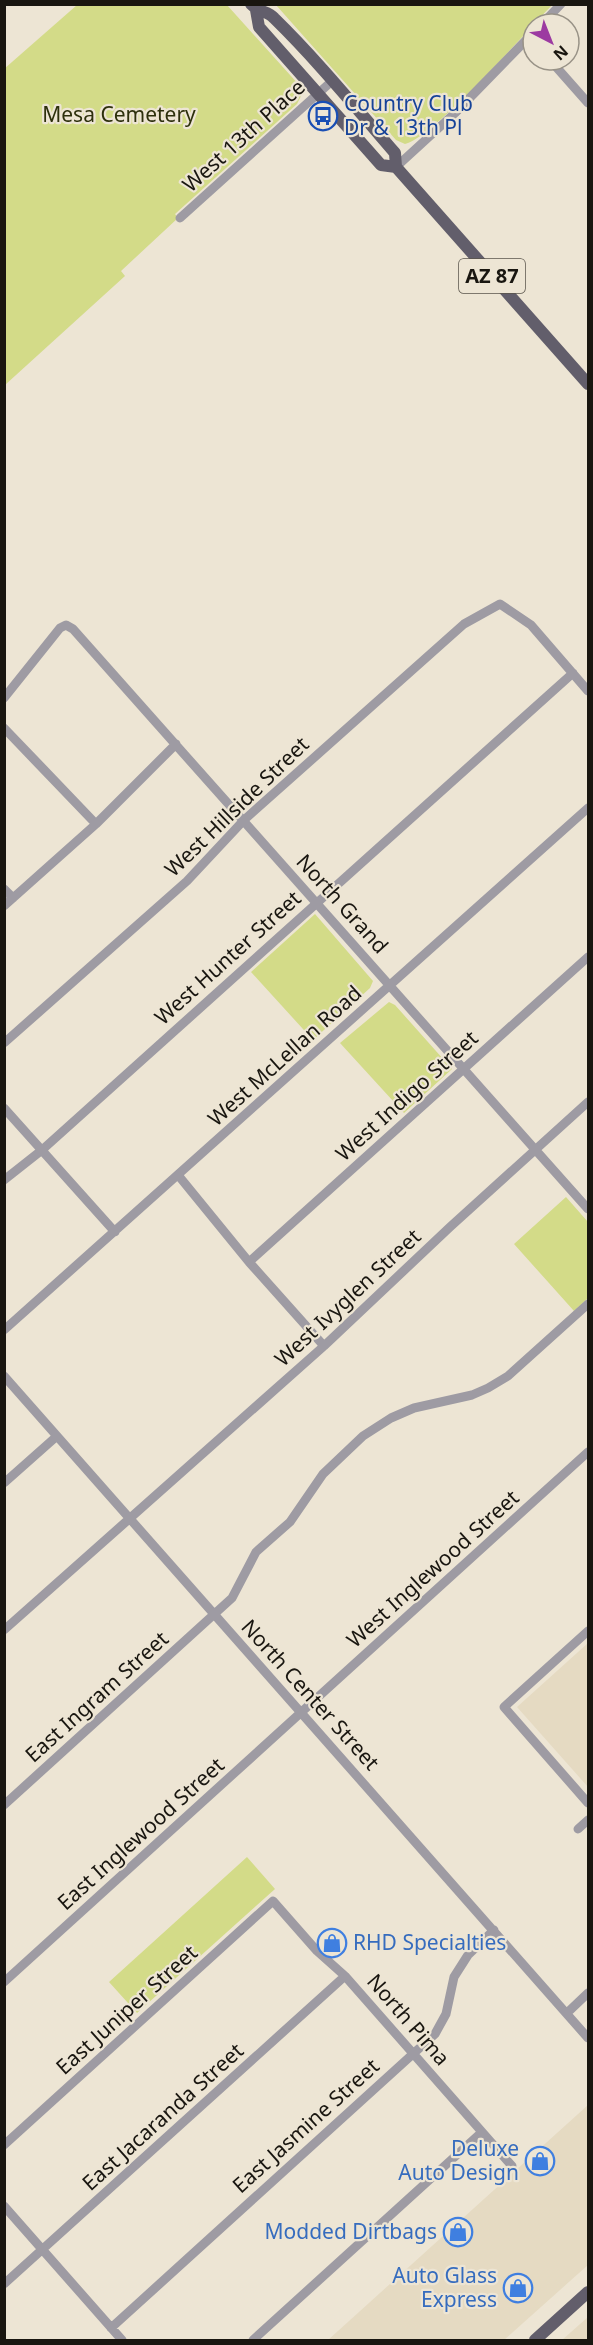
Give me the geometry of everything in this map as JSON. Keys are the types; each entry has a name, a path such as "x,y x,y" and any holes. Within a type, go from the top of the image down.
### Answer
{"main road":[{"name":"AZ 87","path":"253,7 272,15 332,81 395,153 396,167 588,384"},
{"name":"AZ 87","path":"253,7 259,27 381,165 396,167"},
{"path":"534,2340 588,2292"}],"street":[{"path":"396,167 521,48"},
{"path":"561,72 588,103"},
{"name":"West 13th Place","path":"180,218 332,81"},
{"name":"West Hillside Street","path":"4,1043 187,881 244,820 464,624 500,604 531,626 573,673"},
{"name":"North Grand","path":"4,698 60,628 66,626 73,628 588,1209"},
{"path":"573,673 588,691"},
{"name":"West Hunter Street","path":"4,1180 42,1150 573,673"},
{"path":"4,728 96,824"},
{"path":"4,906 96,824 176,744"},
{"name":"West McLellan Road","path":"4,1330 588,808"},
{"path":"4,889 13,898"},
{"name":"West Indigo Street","path":"249,1262 588,957"},
{"name":"West Ivyglen Street","path":"4,1630 324,1346 588,1102"},
{"path":"4,1108 115,1232"},
{"path":"178,1175 249,1262 324,1346"},
{"name":"East Ingram Street","path":"4,1805 232,1598 256,1552 290,1522 323,1474 363,1436 391,1418 414,1408 472,1395 499,1382 588,1304"},
{"name":"North Center Street","path":"4,1376 588,2038"},
{"path":"4,1483 57,1436"},
{"name":"West Inglewood Street","path":"302,1713 588,1452"},
{"path":"588,1631 504,1707 588,1803"},
{"name":"East Inglewood Street","path":"4,1982 302,1713"},
{"path":"578,1829 588,1820"},
{"name":"North Pima","path":"273,1901 317,1951 345,1976 512,2166"},
{"name":"East Juniper Street","path":"4,2145 273,1901"},
{"name":"East Jasmine Street","path":"111,2328 435,2034 446,2014 454,1977 468,1955 494,1930"},
{"name":"East Jacaranda Street","path":"4,2284 345,1976"},
{"path":"567,2013 588,1994"},
{"path":"253,2340 483,2132"},
{"path":"4,2206 122,2340"}],"shaded area":[{"path":"588,1643 588,1787 517,1707"},
{"path":"588,2105 588,2265 504,2340 328,2340"},
{"path":"588,2317 588,2340 562,2340"}],"green space":[{"name":"Mesa Cemetery","path":"77,5 227,5 300,86 301,96 297,104 175,214 178,218 121,271 125,276 5,385 4,69"},
{"path":"276,5 552,5 545,12 521,12 521,38 502,58 457,104 418,137 405,144 396,140"},
{"path":"315,914 373,981 370,988 313,1040 251,972"},
{"path":"389,1002 395,1005 452,1069 404,1113 340,1043"},
{"path":"566,1197 588,1222 588,1298 574,1311 514,1244"},
{"path":"247,1857 275,1889 137,2013 109,1982"}],"place":[{"name":"Country Club Dr & 13th Pl","path":"323,116"},
{"name":"RHD Specialties","path":"332,1943"},
{"name":"Deluxe Auto Design","path":"540,2161"},
{"name":"Modded Dirtbags","path":"458,2232"},
{"name":"Auto Glass Express","path":"518,2288"}]}
